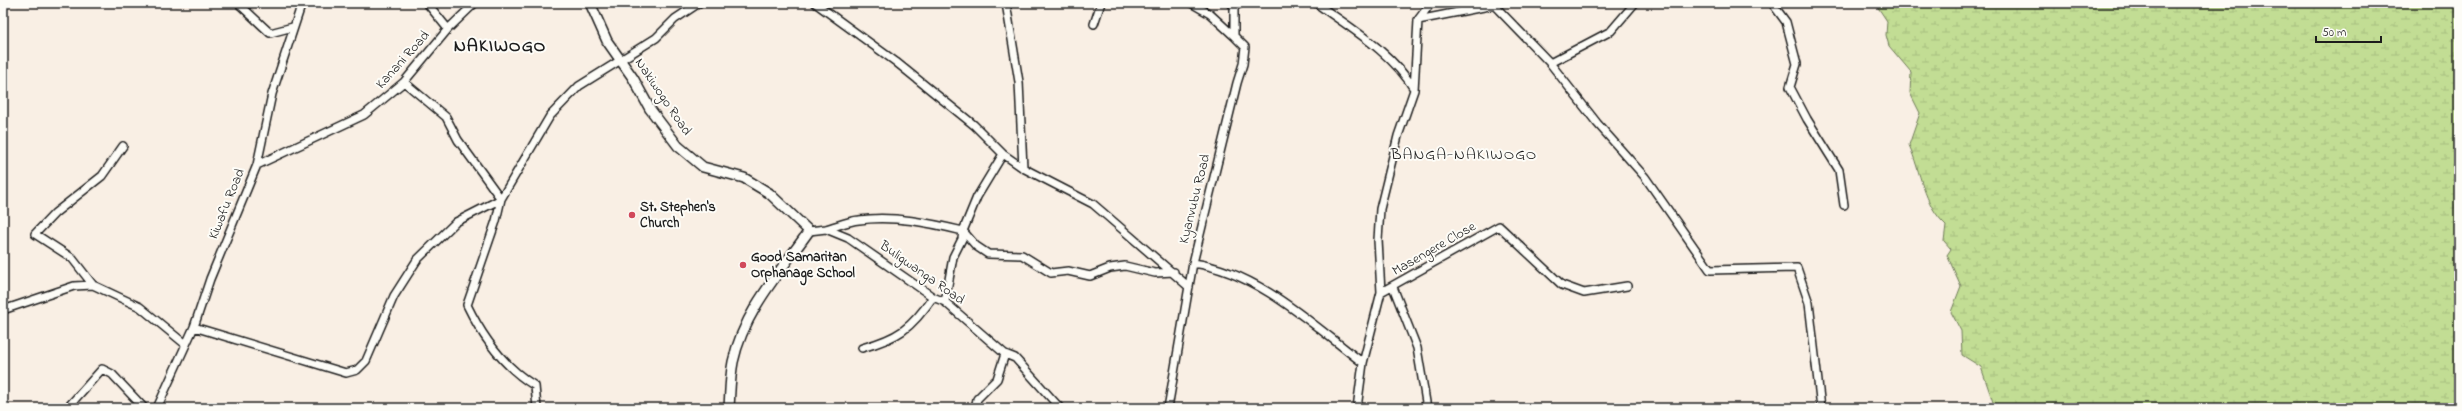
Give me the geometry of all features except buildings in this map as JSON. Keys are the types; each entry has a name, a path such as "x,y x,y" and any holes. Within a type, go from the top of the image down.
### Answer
{"street":[{"path":"238,3 270,32 293,27"},
{"name":"Kiwafu Road","path":"157,408 194,327 210,279 256,165 272,94 302,3"},
{"path":"427,3 448,29"},
{"name":"Kanani Road","path":"256,165 364,115 404,82 448,29 475,3"},
{"name":"Nakiwogo Road","path":"590,3 607,41 650,109 678,146 703,167 744,178 769,193 809,231"},
{"path":"537,408 535,386 505,360 478,328 467,305 496,221 501,199 550,116 563,100 579,86 656,38 675,19 698,3"},
{"path":"815,3 896,62 974,125 1003,154 1023,168 1093,204 1174,272 1189,287"},
{"path":"1006,3 1019,82 1023,168"},
{"path":"1094,24 1102,3"},
{"path":"1191,3 1210,14 1234,36"},
{"path":"1234,36 1233,5 1241,3"},
{"path":"1316,3 1383,53 1406,76 1414,90"},
{"path":"1357,408 1363,363 1381,292 1378,240 1380,210 1398,136 1414,90 1418,20 1431,3"},
{"path":"1550,63 1611,31 1635,3"},
{"path":"1772,3 1786,22 1797,64 1790,87 1807,119 1839,170 1844,205"},
{"path":"1418,20 1494,4 1550,63 1597,123 1645,176 1710,270 1797,268 1809,303 1821,408"},
{"name":"Kyanvubu Road","path":"1168,408 1193,263 1236,83 1243,64 1245,47 1234,36"},
{"path":"404,82 446,117 458,140 501,199"},
{"path":"123,146 102,176 55,213 36,234 72,258 94,285 140,308 185,344"},
{"path":"945,302 953,257 962,238 963,231 977,197 1003,154"},
{"path":"194,327 346,373 357,370 366,361 394,296 417,260 456,222 477,209 501,199"},
{"path":"826,229 859,220 870,219 931,222 963,231 976,246 988,254 1022,255 1051,272 1068,270 1090,276 1110,268 1125,266 1155,273 1174,272"},
{"name":"Masengere Close","path":"1381,292 1393,287 1499,226 1562,285 1584,293 1627,286"},
{"name":"Buligwanga Road","path":"809,231 826,229 848,238 933,297 945,302 1005,354 1015,358 1060,408"},
{"path":"729,408 733,362 746,325 782,266 809,231"},
{"path":"1193,263 1220,267 1277,299 1363,363"},
{"path":"3,310 74,286 94,285"},
{"path":"1393,287 1416,348 1427,408"},
{"path":"862,348 890,340 902,332 919,317 933,297"},
{"path":"975,408 977,399 997,379 1005,354"},
{"path":"69,406 102,369 112,374 144,408"}],"green space":[{"path":"1875,3 2459,3 2459,408 1995,408 1981,367 1962,355 1961,331 1951,312 1961,286 1947,255 1951,249 1944,241 1946,225 1938,217 1927,198 1909,145 1920,113 1910,93 1911,72 1889,46 1886,35 1887,21"}],"place":[{"name":"St. Stephen's Church","path":"632,215"},
{"name":"Good Samaritan Orphanage School","path":"743,265"}],"district":[{"name":"NAKIWOGO","path":"500,47"},
{"name":"BANGA-NAKIWOGO","path":"1464,155"}]}
